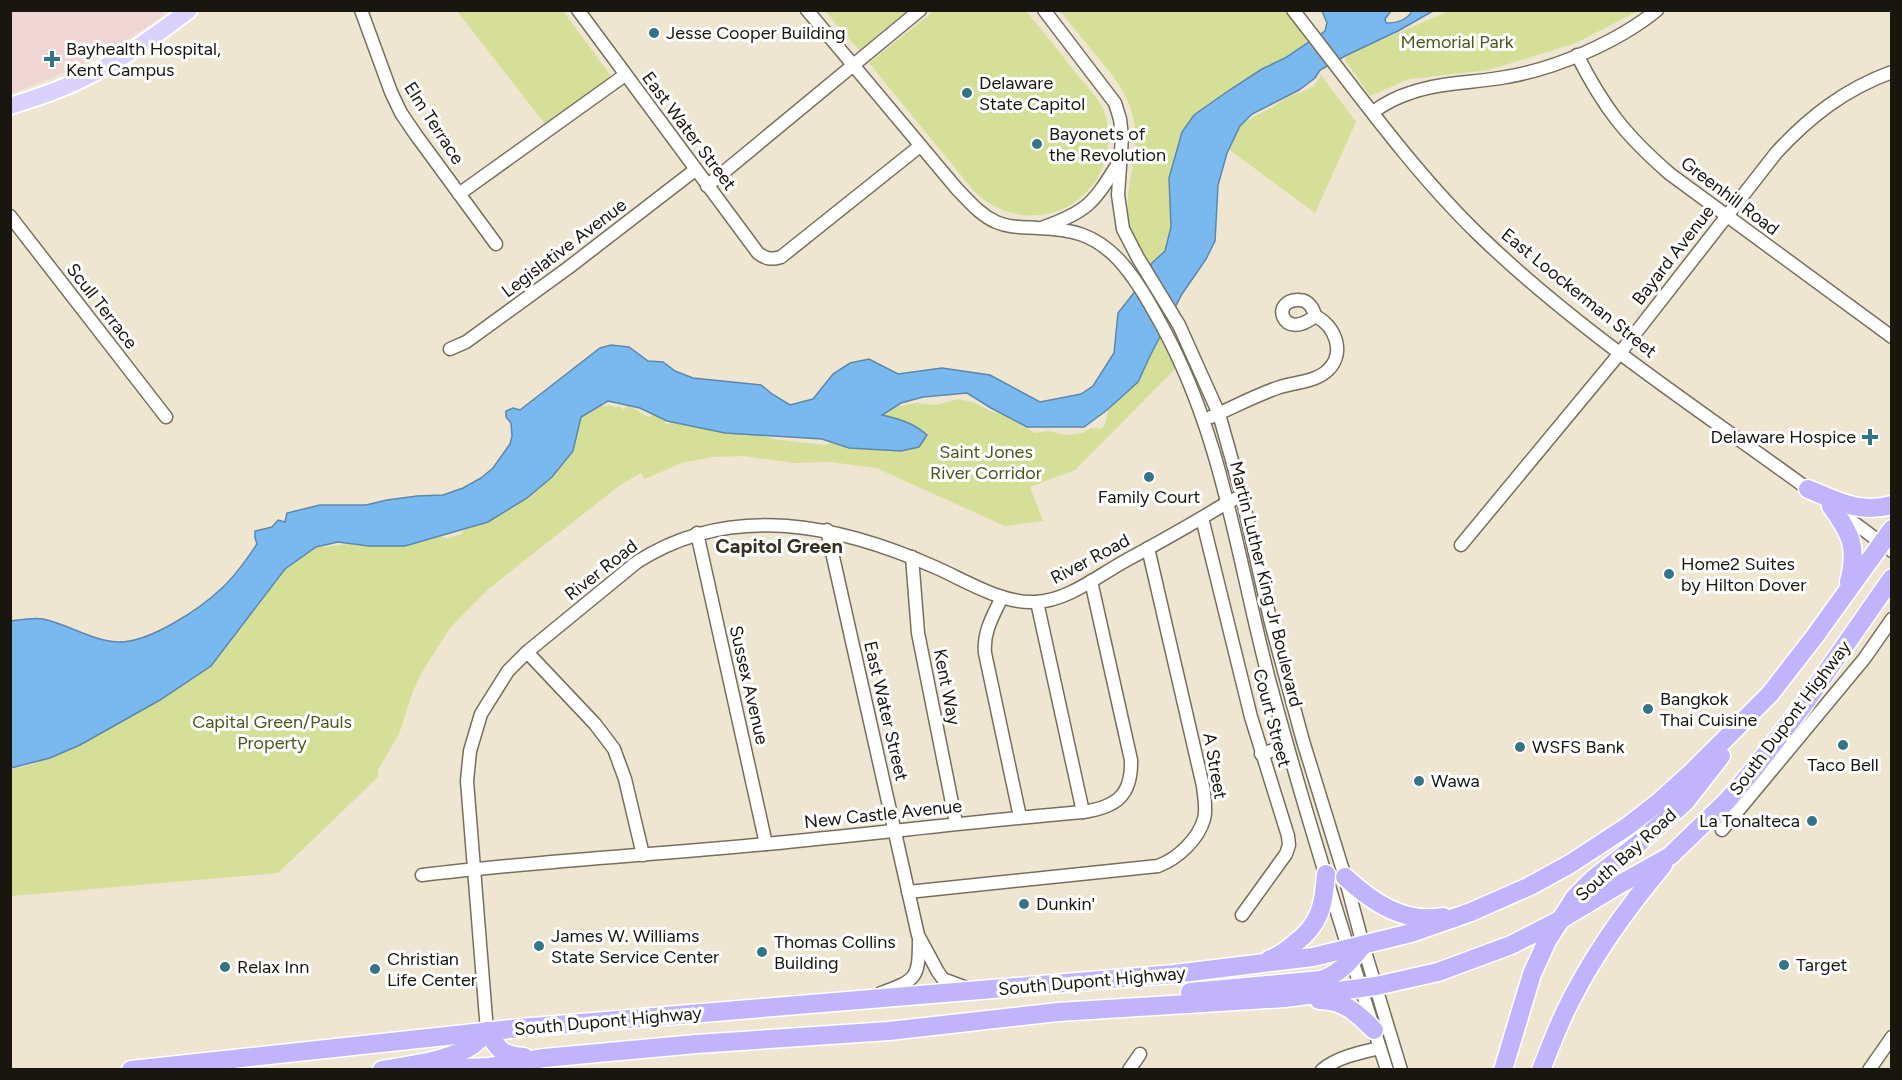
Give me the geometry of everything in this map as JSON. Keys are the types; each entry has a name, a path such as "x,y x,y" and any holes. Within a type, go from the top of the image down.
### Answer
{"highway":[{"path":"1808,489 1857,508 1892,505"},
{"path":"1831,506 1841,520 1853,545 1853,563 1846,591"},
{"name":"South Dupont Highway","path":"131,1070 474,1037 520,1028 1174,974 1354,951 1471,912 1537,882 1570,864 1628,826 1691,773 1770,694 1846,591 1888,541"},
{"name":"South Dupont Highway","path":"419,1070 489,1068 544,1058 696,1044 889,1031 1058,1012 1266,999 1368,987 1438,972 1511,945 1560,920 1670,856 1727,801 1754,769 1802,707 1892,578"},
{"name":"South Bay Road","path":"1503,1070 1532,974 1547,941 1575,897 1593,879 1639,843 1685,802 1770,694"},
{"name":"South Bay Road","path":"1541,1070 1569,1004 1600,948 1629,905 1670,856"},
{"path":"1248,966 1274,958 1310,930 1322,908 1326,874"},
{"path":"1345,876 1362,893 1381,906 1400,914 1438,918 1471,912"},
{"path":"1058,1012 1159,995 1322,980 1334,976 1354,951"},
{"path":"1266,999 1323,999 1341,1002 1356,1012 1374,1030"},
{"path":"489,1068 497,1048 520,1028"},
{"path":"474,1037 497,1048 509,1057 544,1058"},
{"path":"474,1037 489,1068"},
{"path":"382,1070 427,1062 459,1052 474,1037"}],"main road":[{"path":"10,106 64,87 101,69 133,51 183,12"}],"street":[{"name":"Elm Terrace","path":"362,10 391,92 402,113 496,244"},
{"name":"Martin Luther King Jr Boulevard","path":"807,10 920,146 981,213 997,222 1016,228 1065,230 1084,234 1106,247 1126,268 1152,306 1185,372 1205,420 1228,502 1265,665 1287,746 1326,874 1354,951"},
{"path":"707,186 920,10"},
{"name":"Martin Luther King Jr Boulevard","path":"1044,10 1115,103 1122,137 1118,195 1123,229 1179,325 1219,414 1242,496 1271,623 1303,741 1345,876 1354,951"},
{"name":"East Loockerman Street","path":"1293,10 1428,182 1478,234 1553,300 1620,353 1831,506 1888,541"},
{"path":"1373,112 1399,97 1419,90 1508,77 1544,67 1577,55 1628,31 1657,10"},
{"name":"East Water Street","path":"579,11 695,170 764,258 772,260 781,258 920,146"},
{"name":"Greenhill Road","path":"1577,55 1611,114 1635,142 1670,174 1892,337"},
{"name":"Bayard Avenue","path":"1461,545 1620,353 1776,153 1796,131 1845,93 1892,72"},
{"path":"459,194 625,75"},
{"path":"1040,228 1078,213 1090,204 1120,160"},
{"name":"Legislative Avenue","path":"450,350 466,342 568,268 695,170"},
{"name":"Scull Terrace","path":"10,216 166,417"},
{"path":"1205,420 1256,396 1307,380 1329,370 1334,360 1337,341 1329,325 1315,316"},
{"name":"River Road","path":"474,1037 473,869 466,781 470,751 481,714 507,671 527,651 638,562 652,553 697,533 723,528 750,525 827,530 912,557 1002,597 1022,602 1037,602 1054,598 1091,581 1242,496"},
{"name":"Court Street","path":"1202,518 1261,753 1289,845 1286,855 1242,915"},
{"name":"East Water Street","path":"827,530 918,935 919,963 915,975 908,983 865,999"},
{"name":"Sussex Avenue","path":"697,533 766,844"},
{"name":"A Street","path":"908,892 1158,866 1178,856 1200,827 1205,811 1203,786 1148,548"},
{"name":"Kent Way","path":"912,557 918,633 956,823"},
{"name":"New Castle Avenue","path":"422,875 766,844 1101,810 1119,799 1129,784 1131,760 1091,581"},
{"path":"1002,597 986,631 985,653 1020,818"},
{"path":"1037,602 1083,812"},
{"path":"1722,830 1864,659 1887,624"},
{"path":"527,651 595,724 614,749 625,779 643,855"},
{"path":"1261,753 1287,746"},
{"name":"East Water Street","path":"918,935 944,979 974,991"},
{"path":"1354,951 1401,1070"},
{"path":"1354,951 1368,987 1374,1030 1387,1070"},
{"path":"1869,1070 1892,1037"},
{"path":"1322,1070 1333,1062 1380,1048"},
{"path":"1129,1070 1140,1054"}],"shaded area":[{"name":"Bayhealth Hospital, Kent Campus","path":"161,10 165,15 106,52 80,66 11,94 11,11"}],"green space":[{"path":"457,11 563,11 611,76 545,124"},
{"path":"825,11 907,11 859,50"},
{"path":"934,11 1026,11 1098,100 1106,117 1108,146 1101,171 1088,191 1069,206 1046,214 1022,215 997,208 974,191 869,63"},
{"path":"1060,11 1285,11 1310,42 1227,91 1169,178 1171,227 1165,251 1150,266 1138,247 1131,230 1128,213 1135,150 1135,133 1130,106 1111,73"},
{"name":"Memorial Park","path":"1449,11 1638,11 1576,43 1489,70 1409,79 1370,96 1345,60 1347,55"},
{"path":"1321,75 1356,122 1315,213 1223,145 1240,124 1286,98 1313,87"},
{"name":"Capital Green/Pauls Property","path":"1158,333 1176,368 1075,470 1030,487 1043,521 1005,526 876,468 830,462 794,463 743,456 713,457 681,463 645,479 641,473 620,485 486,591 450,628 422,672 413,691 399,734 378,770 378,777 278,873 11,896 10,773 13,769 34,764 71,744 100,734 109,722 298,550 438,536 447,538 462,534 464,529 598,400 603,407 619,406 624,410 630,406 650,417 653,414 666,417 667,425 680,417 682,423 710,430 727,423 773,439 826,445 885,409 916,403 936,405 958,399 973,402 990,411 1011,417 1036,433 1048,431 1065,435 1082,433 1091,428 1100,429 1105,425 1108,412 1136,353"}],"water":[{"path":"1322,11 1391,11 1385,19 1386,23 1401,20 1412,11 1433,11 1320,70 1315,78 1299,90 1252,114 1240,126 1227,153 1218,185 1215,241 1206,259 1182,294 1138,382 1084,427 1027,427 967,393 923,397 901,403 882,415 912,424 927,435 919,447 901,451 849,448 822,439 725,433 667,421 640,408 608,401 581,417 573,451 552,477 527,498 488,522 405,546 369,546 338,542 316,547 285,569 211,666 160,700 80,745 50,758 11,768 11,621 43,619 99,639 118,642 130,641 159,631 188,615 222,588 257,544 255,531 272,527 278,520 285,522 287,513 320,505 366,505 417,496 443,495 481,478 493,468 510,444 511,423 506,417 506,411 513,408 520,410 600,348 611,345 629,347 648,361 663,362 675,371 693,378 761,385 790,405 813,399 833,374 850,363 869,359 898,374 942,368 990,375 1040,402 1081,394 1093,386 1114,353 1118,313 1152,263 1165,251 1171,227 1169,178 1182,132 1194,115 1262,69 1285,58 1325,31 1327,23"}],"place":[{"name":"Jesse Cooper Building","path":"654,33"},
{"name":"Bayhealth Hospital, Kent Campus","path":"52,59"},
{"name":"Delaware State Capitol","path":"967,93"},
{"name":"Bayonets of the Revolution","path":"1037,144"},
{"name":"Delaware Hospice","path":"1870,437"},
{"name":"Family Court","path":"1149,477"},
{"name":"Home2 Suites by Hilton Dover","path":"1669,574"},
{"name":"Bangkok Thai Cuisine","path":"1648,709"},
{"name":"Taco Bell","path":"1843,745"},
{"name":"WSFS Bank","path":"1520,747"},
{"name":"Wawa","path":"1419,781"},
{"name":"La Tonalteca","path":"1812,821"},
{"name":"Dunkin'","path":"1024,904"},
{"name":"James W. Williams State Service Center","path":"539,946"},
{"name":"Thomas Collins Building","path":"762,952"},
{"name":"Target","path":"1784,965"},
{"name":"Relax Inn","path":"225,967"},
{"name":"Christian Life Center","path":"375,969"}],"district":[{"name":"Capitol Green","path":"779,546"}],"park label":[{"name":"Saint Jones River Corridor","path":"986,462"}]}
